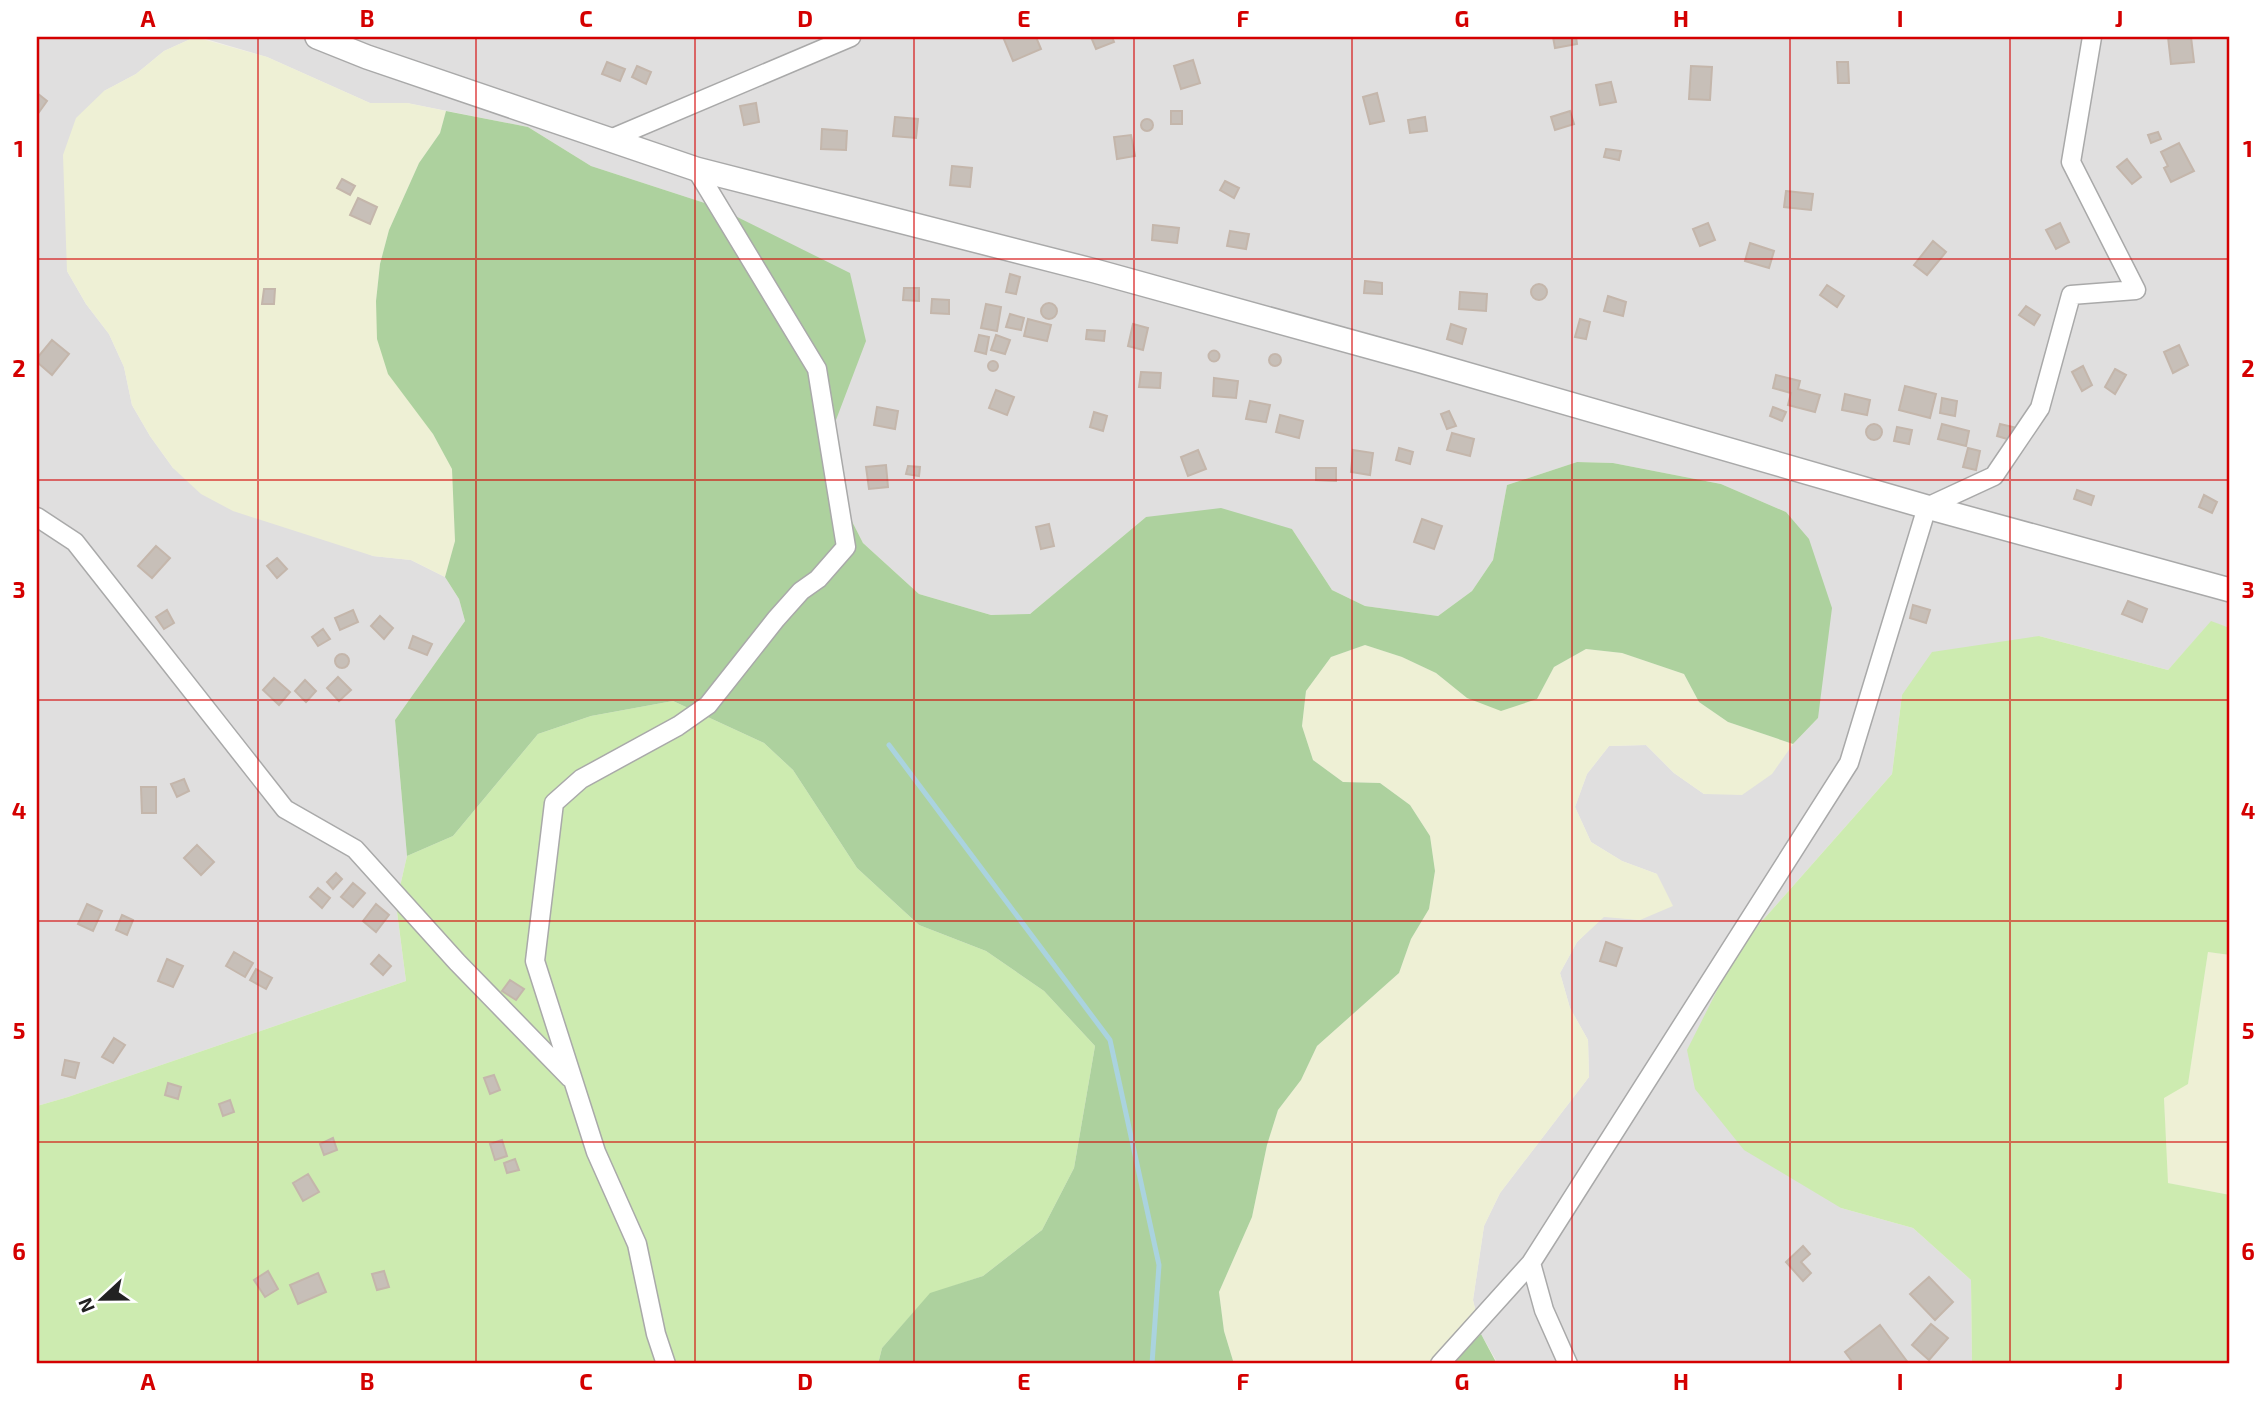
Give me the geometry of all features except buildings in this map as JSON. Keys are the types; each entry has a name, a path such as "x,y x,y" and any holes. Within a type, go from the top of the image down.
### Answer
{"street":[{"path":"317,37 367,57 696,169 1108,274 1927,507 2230,590"},
{"path":"608,140 851,37"},
{"path":"1440,1364 1531,1263 1849,763 1927,507 1994,476 2009,454 2040,408 2071,295 2136,289 2071,162 2092,37"},
{"path":"666,1364 656,1334 637,1244 596,1152 535,961 554,803 581,779 678,726 708,705 776,619 801,591 818,579 846,547 817,369 696,169"},
{"path":"37,517 75,542 285,809 355,849 457,962 574,1082"},
{"path":"1531,1263 1544,1310 1568,1364"}],"shaded area":[{"path":"37,37 195,37 164,51 136,74 104,91 67,271 86,304 109,334 124,367 132,405 173,468 373,556 411,560 445,577 459,599 465,621 395,720 407,856 396,904 406,981 37,1106"},
{"path":"199,37 2230,37 2230,628 2211,622 2168,670 2039,636 1902,695 1892,774 1739,947 1841,1208 1913,1228 1971,1280 1972,1364 1498,1364 1481,1334 1473,1300 1484,1226 1500,1193 1589,1077 1588,1040 1570,1008 1560,973 1577,942 1604,916 1640,920 1657,874 1622,861 1591,842 1575,807 1587,774 1609,746 1646,745 1674,773 1704,794 1793,744 1818,718 1786,512 1721,484 1613,463 1577,462 1507,485 1493,560 1472,591 1438,616 1365,606 1332,590 1292,529 1146,517 1030,614 991,615 919,594 863,543 830,478 717,207 591,166 528,127 407,103 370,103 267,57"}],"green space":[{"path":"195,37 267,57 370,103 407,103 446,111 440,133 419,163 389,230 380,264 376,301 433,434 453,469 455,541 445,577 411,560 373,556 233,511 201,494 173,468 150,436 132,405 124,367 109,334 86,304 67,271 63,155 76,118 104,91 136,74 164,51"},
{"path":"446,111 528,127 591,166 717,207 850,273 866,341 828,441 830,478 863,543 919,594 991,615 1030,614 1146,517 1221,508 1292,529 1332,590 1365,606 1438,616 1472,591 1493,560 1507,485 1577,462 1613,463 1721,484 1786,512 1809,539 1832,608 1818,718 1793,744 1728,722 1699,702 1684,674 1622,653 1586,649 1554,667 1537,699 1501,711 1467,698 1436,673 1402,657 1365,645 1331,657 1306,691 1302,726 1313,760 1343,782 1380,783 1410,805 1430,836 1435,871 1429,909 1411,939 1399,973 1317,1046 1301,1080 1278,1110 1267,1145 1252,1217 1219,1292 1224,1331 1234,1364 878,1364 882,1348 930,1293 983,1276 1042,1230 1074,1168 1095,1046 1044,991 986,951 919,925 857,868 793,770 764,743 673,701 591,716 538,734 453,836 407,856 395,720 465,621 459,599 445,577 455,541 452,469 433,434 388,374 377,339 376,301 380,264 389,230 419,163 440,133"},
{"path":"2211,621 2230,628 2230,955 2208,952 2188,1084 2164,1098 2168,1183 2230,1195 2230,1364 1972,1364 1971,1280 1913,1228 1841,1208 1744,1150 1695,1089 1687,1050 1739,947 1892,774 1902,695 1932,652 2039,636 2168,670"},
{"path":"1365,645 1402,657 1436,673 1467,698 1537,699 1554,667 1586,649 1622,653 1684,674 1699,702 1728,722 1793,744 1772,774 1742,795 1704,794 1674,773 1646,745 1609,746 1587,774 1575,807 1591,842 1622,861 1657,874 1673,906 1640,920 1604,917 1577,942 1560,973 1570,1008 1588,1040 1589,1077 1500,1193 1484,1226 1473,1300 1481,1334 1452,1364 1234,1364 1224,1331 1219,1292 1252,1217 1267,1145 1278,1110 1301,1080 1317,1046 1399,973 1411,939 1429,909 1435,871 1430,836 1410,805 1380,783 1343,782 1313,760 1302,726 1306,691 1331,657"},
{"path":"673,701 764,743 793,770 857,868 919,925 986,951 1044,991 1095,1046 1074,1168 1042,1230 983,1276 930,1294 882,1348 878,1364 37,1364 37,1106 406,981 396,904 407,856 453,836 538,734 591,716"},
{"path":"2208,952 2230,955 2230,1195 2167,1183 2164,1097 2188,1083"},
{"path":"1481,1334 1497,1364 1452,1364"}],"waterway":[{"path":"889,745 1110,1040 1159,1265 1152,1364"}]}
